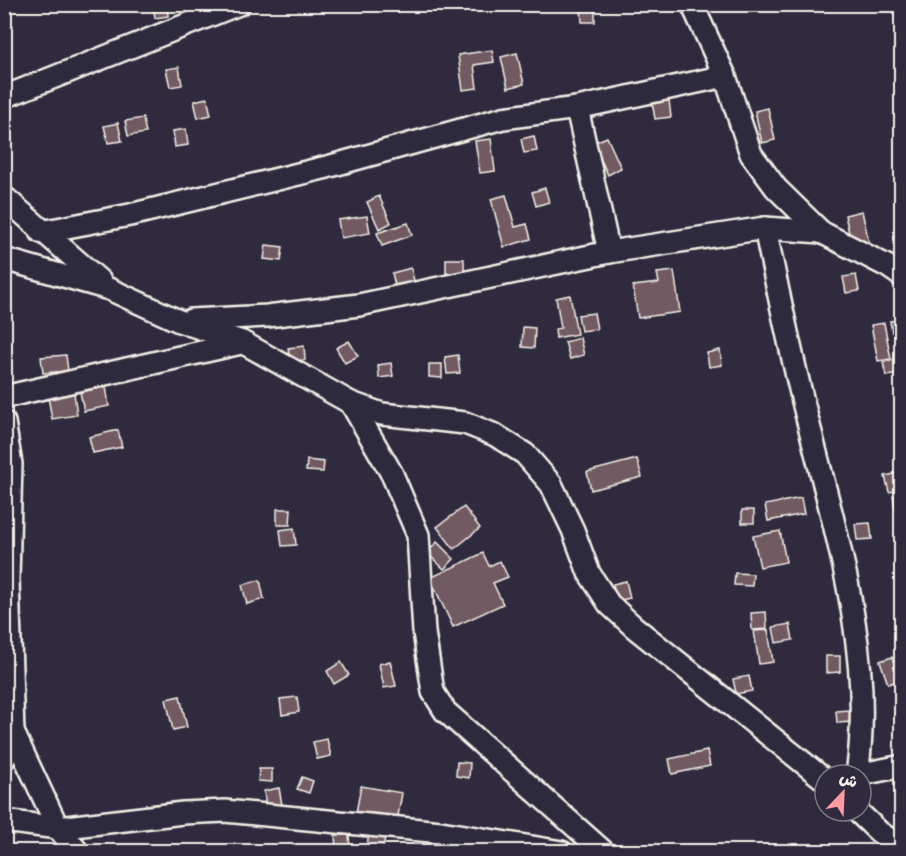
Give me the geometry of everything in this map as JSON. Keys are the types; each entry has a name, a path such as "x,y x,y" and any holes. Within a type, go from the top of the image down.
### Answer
{"street":[{"path":"692,4 725,76 751,154 776,188 820,232 902,276"},
{"path":"4,97 227,7"},
{"path":"41,232 130,215 503,118 577,108 725,76"},
{"path":"577,108 609,252"},
{"path":"4,197 41,232 109,289"},
{"path":"179,321 267,316 359,304 609,252 765,228 820,232"},
{"path":"765,228 790,352 839,545 855,627 862,670 863,714 858,763"},
{"path":"4,259 109,289 179,321 242,342 351,403 382,414 465,423 495,435 525,454 551,484 573,530 589,573 609,604 634,627 813,770"},
{"path":"4,397 242,342"},
{"path":"351,403 392,474 418,535 424,632 433,692 445,711 604,852"},
{"path":"4,422 11,464 8,579 13,732 4,759"},
{"path":"13,732 58,828 78,852"},
{"path":"873,772 895,767 902,750"},
{"path":"4,821 58,828 183,813 225,811 443,842 562,852"},
{"path":"866,823 881,842 902,848"}],"building":[{"path":"153,4 167,4 168,16 155,18"},
{"path":"581,8 595,8 595,22 582,22"},
{"path":"492,50 494,62 474,65 477,88 463,90 458,55"},
{"path":"517,53 524,84 508,88 501,57"},
{"path":"179,67 182,85 170,87 166,69"},
{"path":"207,98 211,115 198,118 194,101"},
{"path":"669,100 671,117 655,119 652,102"},
{"path":"768,108 775,140 762,143 755,111"},
{"path":"143,118 146,133 128,136 125,121"},
{"path":"118,123 122,141 108,143 104,126"},
{"path":"186,129 188,145 175,147 173,131"},
{"path":"534,136 537,151 524,153 521,139"},
{"path":"607,137 621,168 608,175 593,143"},
{"path":"491,139 495,171 480,173 475,141"},
{"path":"545,188 549,202 536,206 532,192"},
{"path":"506,195 515,227 527,224 531,239 504,247 491,199"},
{"path":"379,196 391,223 379,229 367,202"},
{"path":"862,211 872,256 855,260 845,215"},
{"path":"367,216 370,233 341,238 338,220"},
{"path":"408,223 412,235 382,246 377,233"},
{"path":"266,245 283,247 281,261 264,259"},
{"path":"446,259 464,259 464,273 446,273"},
{"path":"411,268 415,285 396,289 392,273"},
{"path":"674,271 680,312 638,318 633,286 659,283 657,273"},
{"path":"856,275 859,291 846,293 843,277"},
{"path":"570,295 577,334 556,338 555,329 561,328 556,298"},
{"path":"594,313 597,329 581,331 578,315"},
{"path":"902,320 902,331 892,332 890,321"},
{"path":"884,323 891,359 878,361 871,325"},
{"path":"523,327 535,328 534,348 522,347"},
{"path":"580,338 584,355 570,359 565,342"},
{"path":"349,341 358,356 345,363 336,348"},
{"path":"304,346 305,360 290,361 288,348"},
{"path":"720,350 722,365 709,367 707,353"},
{"path":"66,355 68,371 43,373 41,357"},
{"path":"458,355 460,373 447,374 445,357"},
{"path":"897,359 900,374 886,376 883,362"},
{"path":"391,363 393,376 379,378 378,365"},
{"path":"429,364 442,364 442,378 429,377"},
{"path":"106,387 109,406 84,411 80,392"},
{"path":"74,393 77,415 52,419 48,397"},
{"path":"118,430 122,447 93,453 89,437"},
{"path":"637,459 642,477 591,490 587,472"},
{"path":"307,460 324,462 323,472 306,471"},
{"path":"899,473 902,490 889,492 885,476"},
{"path":"902,495 902,519 897,519 893,496"},
{"path":"801,498 804,514 768,521 765,505"},
{"path":"464,507 480,528 454,549 437,527"},
{"path":"277,509 291,509 290,525 277,525"},
{"path":"742,510 754,510 754,523 742,523"},
{"path":"870,523 872,539 857,540 855,524"},
{"path":"294,528 296,545 282,546 280,530"},
{"path":"780,531 786,562 760,567 753,536"},
{"path":"437,542 454,559 444,569 427,553"},
{"path":"483,553 489,566 500,561 508,577 493,583 503,604 453,627 430,578"},
{"path":"735,573 753,574 752,586 734,585"},
{"path":"260,580 264,599 247,604 242,585"},
{"path":"626,581 630,598 617,601 613,584"},
{"path":"766,612 767,629 752,630 751,613"},
{"path":"790,624 793,640 776,643 773,627"},
{"path":"768,630 773,662 759,664 754,631"},
{"path":"826,656 840,656 840,672 826,673"},
{"path":"892,657 900,680 888,684 880,661"},
{"path":"390,661 396,686 384,688 379,664"},
{"path":"341,662 349,675 334,684 327,671"},
{"path":"749,676 752,691 736,694 733,679"},
{"path":"180,696 187,727 173,730 166,699"},
{"path":"297,697 299,712 282,715 280,699"},
{"path":"850,710 852,722 837,723 836,711"},
{"path":"327,739 331,756 317,759 313,742"},
{"path":"707,751 710,766 672,774 669,759"},
{"path":"457,762 470,763 469,778 456,776"},
{"path":"259,769 272,769 272,782 258,781"},
{"path":"302,777 313,781 309,793 297,789"},
{"path":"361,786 402,793 395,833 386,832 382,852 366,852 371,820 355,818"},
{"path":"279,788 282,805 266,808 264,791"},
{"path":"335,835 349,835 350,849 336,850"}]}
